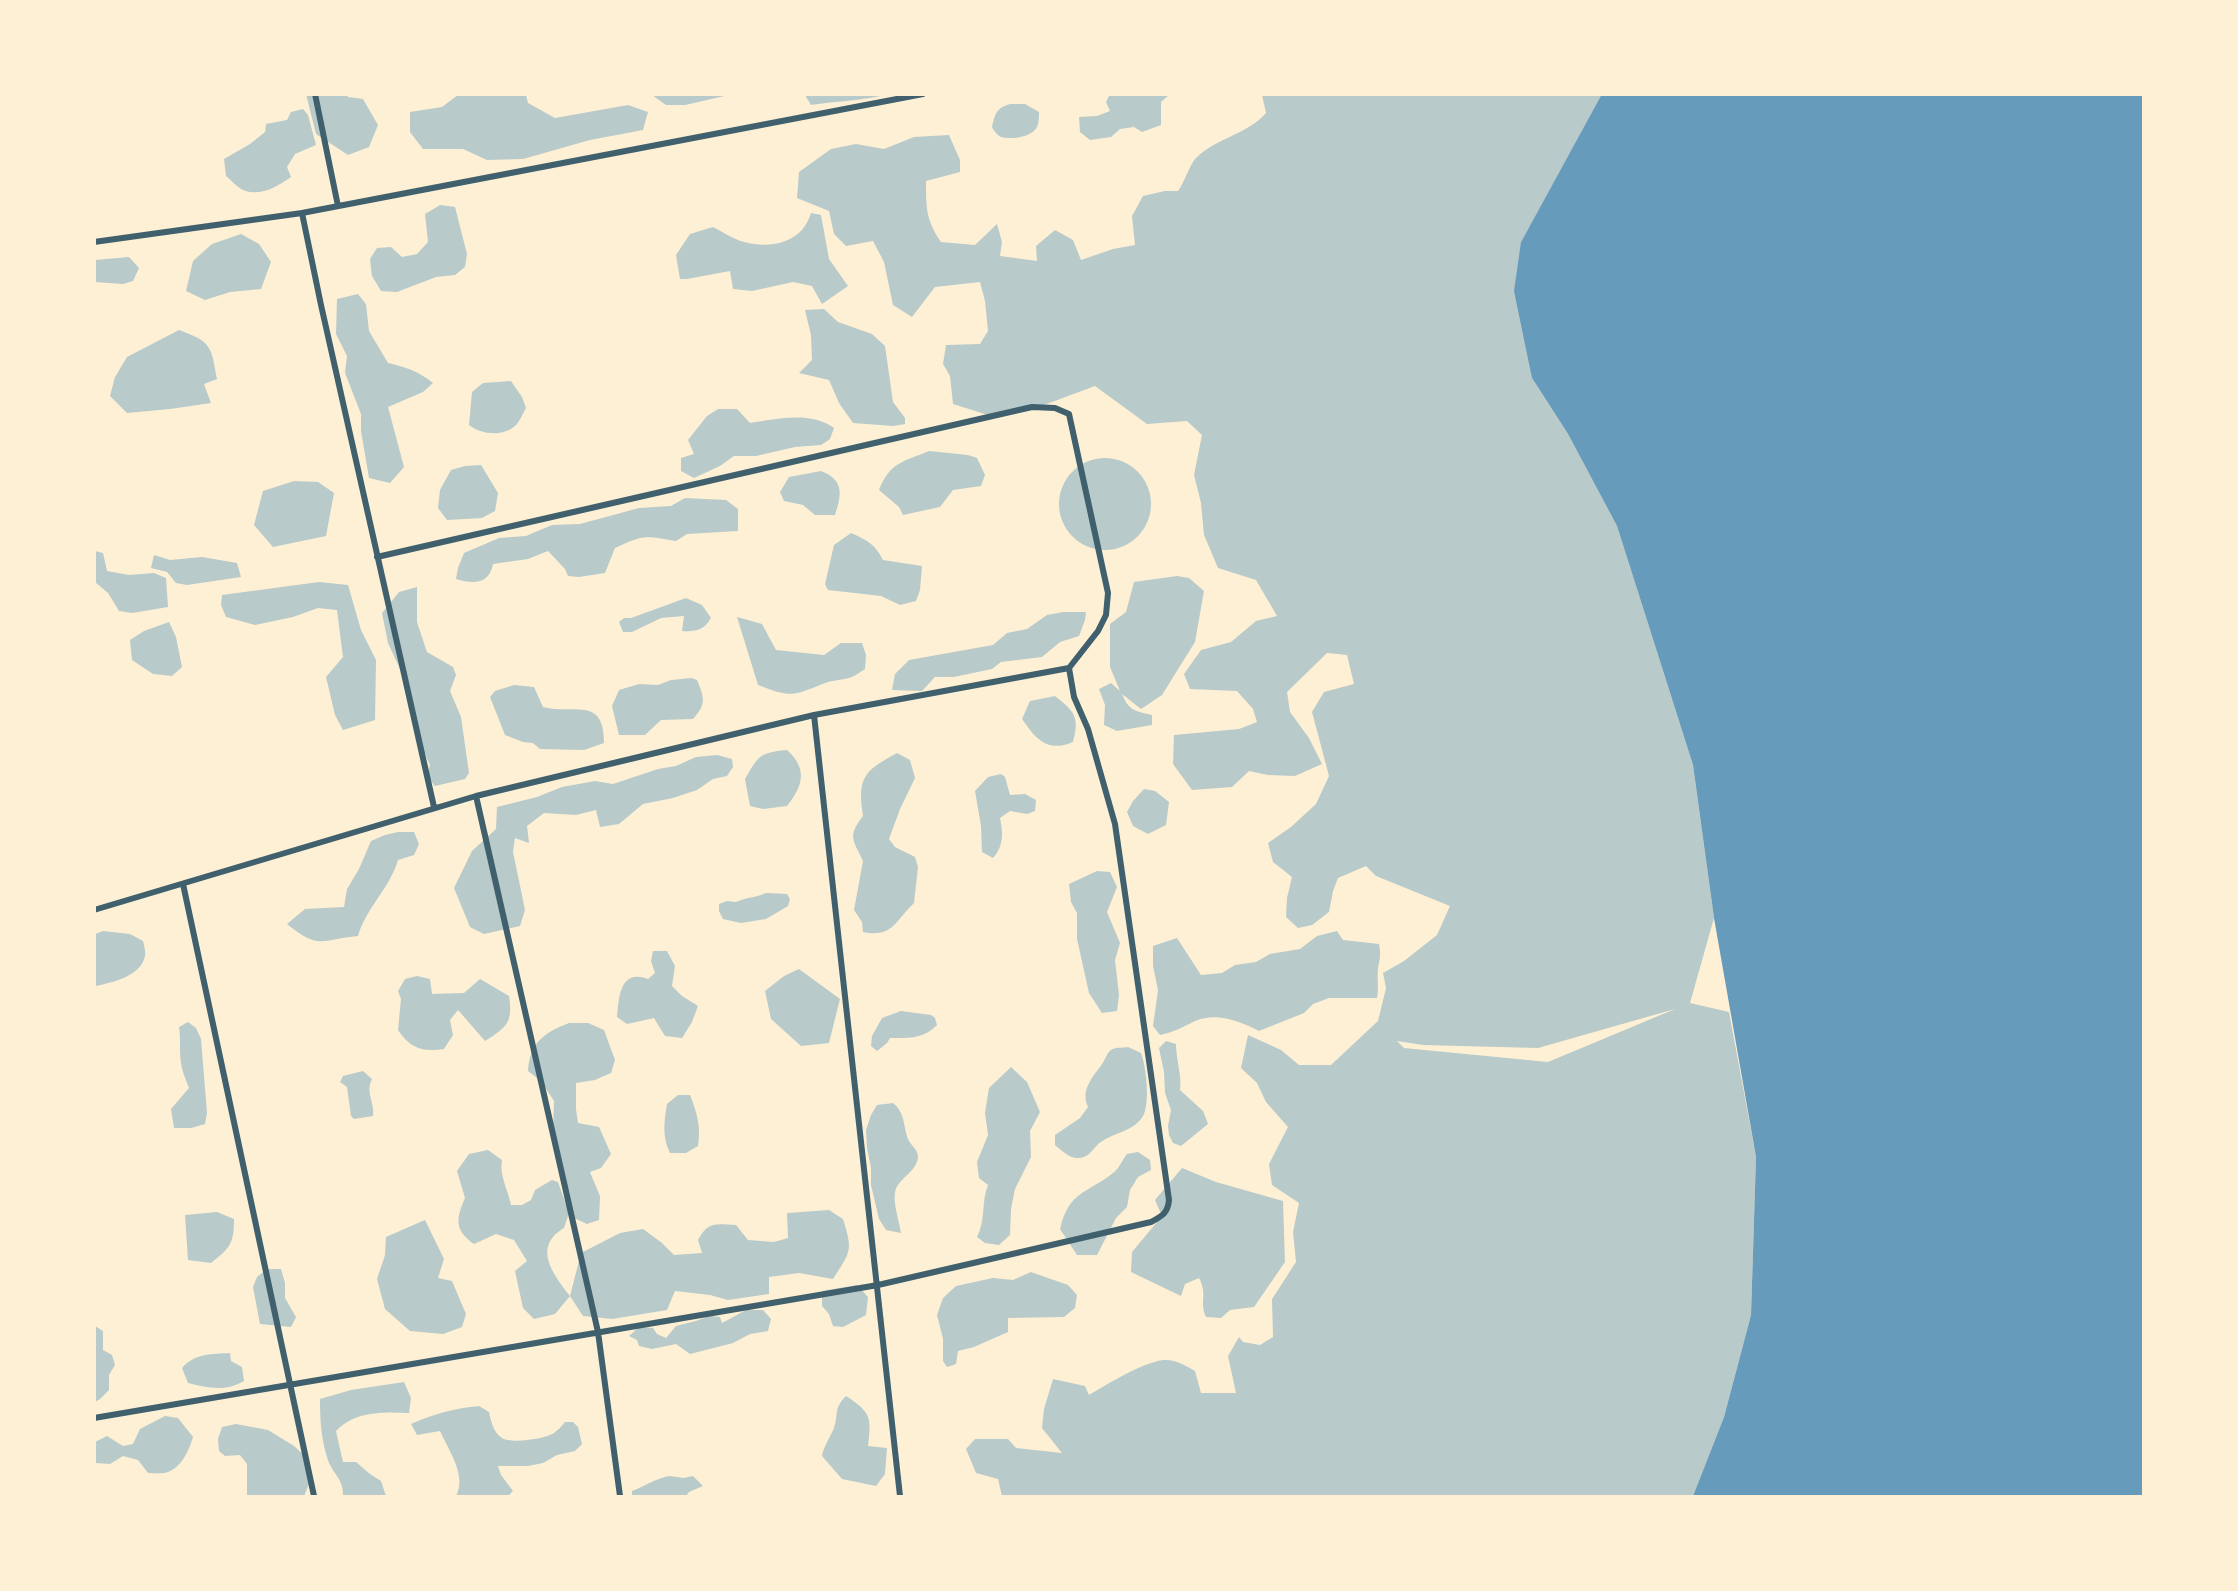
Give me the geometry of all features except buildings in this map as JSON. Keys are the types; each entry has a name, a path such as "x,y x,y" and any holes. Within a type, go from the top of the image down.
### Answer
{"street":[{"path":"315,94 338,206"},
{"path":"94,242 303,213 923,94"},
{"path":"303,213 321,305 434,807"},
{"path":"94,910 476,796 814,715 1069,668 1098,631 1106,615 1108,593 1069,414 1055,408 1032,407 377,556"},
{"path":"94,1418 878,1286 1150,1222 1162,1216 1168,1209 1169,1200 1115,824 1088,729 1074,697 1069,668"},
{"path":"814,715 900,1497"},
{"path":"476,796 598,1332 620,1497"},
{"path":"183,884 314,1497"}],"shaded area":[{"path":"306,94 347,95 363,99 378,125 369,147 348,155 316,134"},
{"path":"1110,94 1169,95 1161,102 1161,125 1142,132 1134,127 1120,129 1111,137 1090,140 1080,132 1079,117 1097,116 1110,111 1106,102"},
{"path":"458,95 526,95 528,103 555,118 628,105 648,112 643,130 590,140 523,159 487,160 463,149 423,149 410,132 410,112 442,107"},
{"path":"652,95 729,95 685,105 666,105"},
{"path":"805,95 885,95 811,105"},
{"path":"1262,95 1602,95 1521,242 1532,378 1568,434 1617,526 1693,765 1714,918 1690,1003 1729,1012 1756,1157 1751,1315 1724,1417 1693,1496 1002,1496 998,1479 976,1473 966,1449 975,1439 1008,1439 1016,1448 1062,1453 1042,1428 1044,1409 1053,1379 1085,1386 1089,1395 1135,1369 1154,1362 1172,1360 1195,1371 1201,1393 1236,1393 1228,1356 1239,1337 1243,1342 1260,1345 1273,1337 1272,1299 1296,1262 1293,1232 1299,1203 1272,1185 1269,1164 1288,1127 1266,1102 1257,1083 1241,1068 1248,1035 1281,1050 1299,1065 1331,1065 1378,1021 1386,988 1383,973 1404,961 1437,935 1450,906 1376,876 1366,866 1338,878 1329,912 1312,925 1298,928 1286,917 1287,898 1292,877 1273,862 1268,843 1291,827 1316,804 1329,776 1312,712 1324,692 1354,684 1347,655 1327,653 1287,692 1290,712 1309,738 1322,764 1295,776 1268,775 1249,771 1232,787 1192,790 1173,764 1174,735 1239,729 1257,722 1253,709 1237,691 1190,689 1184,674 1201,650 1231,642 1256,621 1277,616 1256,580 1218,568 1204,535 1201,503 1194,475 1202,435 1187,421 1147,424 1095,386 1028,411 991,416 953,404 950,376 943,364 946,345 980,344 988,331 985,301 980,282 935,287 912,317 893,305 884,262 873,241 846,246 834,234 829,211 797,198 799,172 831,149 856,144 884,149 914,137 949,135 960,160 960,172 926,181 928,213 932,227 941,242 975,245 997,224 1002,242 1000,256 1037,261 1036,246 1055,230 1073,240 1081,260 1113,249 1135,245 1132,216 1143,196 1165,191 1178,191 1196,158 1213,145 1250,126 1266,113","holes":["1675,1009 1548,1062 1404,1048 1397,1041 1423,1045 1538,1048"]},
{"path":"1010,104 1025,104 1039,112 1037,127 1031,133 1016,138 1006,138 996,133 992,127 996,115 999,109"},
{"path":"303,109 308,115 316,145 295,154 287,167 291,177 274,188 254,192 241,189 226,176 224,159 265,132 266,124 287,120 291,112"},
{"path":"440,205 455,207 467,254 465,267 455,275 436,277 397,292 381,291 372,276 370,259 377,248 391,247 402,257 417,254 428,242 425,214"},
{"path":"811,213 821,215 829,259 848,286 822,304 812,286 793,282 752,291 733,289 730,271 680,279 676,255 690,234 713,227 744,242 775,244 801,231"},
{"path":"241,234 259,244 271,262 261,289 230,292 205,300 186,291 193,261 212,244"},
{"path":"129,257 139,268 133,281 123,284 95,282 95,260"},
{"path":"358,294 366,304 369,331 388,363 412,370 433,383 423,392 388,407 404,467 390,483 369,478 361,431 361,414 345,373 347,356 336,334 337,299"},
{"path":"824,309 838,322 872,334 885,346 893,402 905,418 905,424 893,426 853,423 839,403 829,380 799,373 812,360 811,335 805,310"},
{"path":"179,330 204,342 211,352 217,379 204,384 211,403 127,413 110,396 115,377 127,357"},
{"path":"511,381 522,397 526,408 516,425 499,433 486,433 469,425 472,392 483,383"},
{"path":"718,409 737,409 750,423 782,418 804,418 815,419 834,428 830,439 821,445 795,447 756,456 734,456 720,466 694,478 681,471 681,458 694,454 688,440 707,416"},
{"path":"929,451 977,458 985,475 981,486 953,490 940,507 903,515 899,507 879,490 888,474 898,464"},
{"path":"1105,458 1123,461 1138,471 1148,486 1151,504 1148,522 1138,537 1123,547 1105,550 1087,547 1072,537 1062,522 1059,504 1062,486 1072,471 1087,461"},
{"path":"481,465 498,493 495,511 482,518 447,520 438,508 440,490 451,470"},
{"path":"821,471 834,479 839,488 839,501 835,515 815,515 803,505 784,501 780,492 789,477"},
{"path":"294,481 318,482 334,493 326,536 273,547 254,525 263,491"},
{"path":"685,498 726,500 738,509 738,531 687,534 676,541 651,537 639,538 615,548 605,573 579,577 568,576 565,569 548,551 528,559 493,564 488,576 479,581 468,582 456,579 464,553 499,538 526,536 552,525 580,524 639,508 671,506"},
{"path":"851,533 870,543 883,560 922,566 920,590 916,601 900,605 881,596 828,590 825,584 834,545"},
{"path":"95,551 103,553 107,571 129,575 154,573 166,578 168,607 132,613 119,611 108,593 95,582"},
{"path":"154,555 170,560 202,557 237,563 241,577 187,585 176,583 167,572 151,568"},
{"path":"1177,576 1189,578 1204,591 1195,642 1162,695 1141,709 1122,694 1127,704 1133,709 1152,715 1152,725 1117,731 1104,725 1105,705 1099,689 1111,683 1120,691 1110,667 1110,624 1126,612 1134,582"},
{"path":"319,582 348,585 361,630 376,660 375,720 343,730 335,715 326,677 343,657 337,610 318,608 293,617 255,625 226,617 221,605 222,595"},
{"path":"417,587 417,622 427,652 453,667 456,675 450,691 461,717 469,773 465,779 435,786 427,776 430,765 419,741 406,682 388,643 382,613 399,592"},
{"path":"686,598 702,605 711,618 702,628 682,631 684,616 661,618 632,632 623,632 619,622 624,618 631,618"},
{"path":"1086,612 1079,636 1060,642 1042,657 1001,662 992,669 954,677 935,677 922,691 892,690 895,674 909,660 993,645 1007,633 1027,629 1047,615"},
{"path":"737,617 762,624 776,650 824,655 841,643 862,643 866,655 865,669 851,677 792,694 758,685"},
{"path":"169,622 176,637 182,667 172,676 153,674 132,660 130,640 144,631"},
{"path":"692,678 697,680 703,700 701,709 693,719 661,720 645,735 619,735 612,706 619,690 639,684 658,685 671,680"},
{"path":"514,685 534,687 543,707 585,710 593,713 599,718 603,728 604,743 584,750 540,749 533,743 505,735 490,697 495,691"},
{"path":"1055,696 1074,715 1076,726 1073,742 1056,746 1037,738 1022,719 1030,701"},
{"path":"787,750 798,764 801,778 800,785 792,799 787,806 763,809 750,806 745,779 757,760 771,752"},
{"path":"897,753 910,760 915,778 889,839 895,847 915,857 918,867 914,903 887,930 881,933 863,932 862,922 854,910 863,861 853,838 855,829 863,816 862,784 870,771"},
{"path":"717,755 732,759 733,767 727,776 713,779 697,790 673,798 643,804 619,824 600,827 596,810 576,815 544,813 527,826 529,843 515,838 513,852 525,910 520,926 484,934 470,927 454,888 472,851 496,829 497,807 537,797 562,787 595,781 613,784 658,769 676,766 696,757"},
{"path":"1001,774 1005,777 1010,795 1025,794 1036,800 1035,811 1027,814 1010,811 1000,818 1002,839 993,858 982,852 981,826 975,791 988,777"},
{"path":"1144,789 1155,791 1169,802 1166,825 1148,834 1133,826 1127,812"},
{"path":"398,832 414,832 419,844 414,855 398,860 390,880 366,916 358,936 328,941 314,940 307,938 287,924 305,909 344,907 347,889 371,841"},
{"path":"1097,871 1110,872 1117,887 1107,912 1120,943 1115,960 1119,995 1117,1011 1102,1013 1089,993 1077,939 1077,913 1071,902 1069,884"},
{"path":"766,893 787,894 790,899 788,906 766,919 741,923 723,919 719,911 719,904 727,901 736,902"},
{"path":"103,931 130,934 143,941 145,954 138,969 132,973 95,986 95,934"},
{"path":"1337,931 1343,940 1379,944 1377,998 1329,998 1313,1004 1304,1013 1259,1031 1236,1021 1211,1017 1160,1035 1153,1026 1158,990 1153,966 1153,946 1177,938 1201,975 1222,973 1235,965 1256,962 1270,954 1300,949 1317,936"},
{"path":"653,951 667,951 675,966 672,986 682,996 698,1006 682,1038 665,1036 654,1018 627,1024 617,1017 620,994 626,981 638,977 648,979 655,973 651,961"},
{"path":"799,969 840,999 829,1043 801,1046 771,1019 765,991 784,976"},
{"path":"417,976 430,979 432,994 464,993 480,979 509,996 510,1012 507,1023 499,1032 485,1041 458,1010 450,1020 453,1035 444,1049 429,1050 412,1045 398,1030 401,999 398,991 405,979"},
{"path":"901,1011 931,1015 935,1018 937,1025 921,1035 909,1038 890,1038 877,1051 871,1046 872,1036 882,1018"},
{"path":"188,1022 196,1028 201,1039 207,1113 205,1124 191,1128 174,1128 171,1109 189,1088 181,1063 179,1027"},
{"path":"569,1023 588,1023 604,1030 615,1060 611,1073 595,1080 576,1083 578,1123 599,1127 611,1154 601,1168 590,1172 600,1196 599,1220 587,1224 572,1217 553,1131 554,1101 541,1081 528,1071 532,1053 540,1040"},
{"path":"1166,1041 1176,1044 1180,1090 1203,1111 1208,1124 1181,1146 1173,1143 1169,1135 1171,1110 1165,1093 1159,1048"},
{"path":"1128,1047 1141,1053 1143,1059 1147,1092 1144,1114 1131,1128 1101,1142 1086,1156 1076,1158 1069,1156 1055,1145 1055,1135 1080,1118 1088,1107 1087,1089 1109,1051"},
{"path":"1011,1067 1027,1082 1040,1112 1030,1131 1031,1157 1015,1189 1011,1209 1010,1235 999,1245 985,1243 977,1237 982,1224 988,1185 979,1178 977,1162 988,1135 985,1113 989,1088"},
{"path":"363,1071 372,1079 369,1088 373,1116 354,1119 351,1116 347,1087 340,1082 343,1076"},
{"path":"678,1095 690,1095 698,1120 698,1146 686,1153 670,1153 665,1135 666,1111 667,1104"},
{"path":"893,1103 900,1111 909,1141 918,1155 914,1167 895,1192 895,1207 901,1233 886,1230 879,1219 871,1185 871,1168 867,1148 866,1130 871,1115 877,1105"},
{"path":"488,1150 502,1160 503,1177 511,1205 522,1205 531,1200 535,1190 552,1180 558,1182 569,1213 564,1228 554,1235 547,1252 552,1270 570,1296 555,1314 534,1319 523,1308 515,1271 527,1261 514,1240 496,1234 474,1244 460,1229 459,1218 465,1198 457,1171 469,1154"},
{"path":"1138,1152 1150,1160 1151,1170 1138,1177 1130,1190 1127,1207 1116,1218 1097,1255 1077,1255 1060,1229 1068,1207 1080,1195 1115,1171 1127,1154"},
{"path":"1182,1168 1216,1182 1283,1201 1285,1262 1254,1307 1230,1310 1221,1318 1206,1317 1203,1307 1203,1289 1199,1278 1185,1284 1181,1296 1131,1272 1132,1252 1162,1216 1155,1200"},
{"path":"829,1210 843,1219 848,1238 847,1256 833,1279 799,1273 769,1277 769,1294 728,1300 710,1295 675,1291 667,1310 612,1319 583,1316 570,1296 581,1253 620,1233 643,1229 674,1255 702,1253 698,1240 705,1230 713,1225 736,1225 748,1240 774,1242 788,1238 787,1213"},
{"path":"217,1212 234,1219 230,1245 211,1263 188,1260 185,1215"},
{"path":"425,1220 444,1259 438,1278 452,1281 466,1314 462,1327 443,1334 410,1331 385,1309 377,1279 385,1255 386,1237"},
{"path":"267,1269 281,1269 285,1283 285,1298 296,1317 291,1327 260,1324 253,1287 257,1277"},
{"path":"1031,1272 1068,1285 1077,1295 1075,1308 1064,1317 1008,1318 1008,1332 974,1347 958,1351 956,1364 947,1367 943,1361 943,1339 937,1315 943,1298 956,1286 993,1278 1013,1280"},
{"path":"857,1285 868,1297 866,1315 843,1327 833,1326 829,1314 822,1306 822,1291"},
{"path":"746,1310 763,1310 771,1319 768,1331 750,1334 733,1343 690,1354 676,1344 652,1349 639,1346 637,1340 629,1336 639,1327 653,1328 657,1334 666,1338 676,1326 709,1316 720,1317 722,1323"},
{"path":"95,1326 103,1331 103,1350 112,1355 115,1365 109,1375 109,1390 95,1402"},
{"path":"230,1353 231,1361 242,1367 244,1381 223,1388 188,1383 182,1368 192,1359 204,1355"},
{"path":"404,1382 411,1398 409,1413 379,1413 361,1416 344,1424 336,1431 343,1462 356,1462 381,1481 386,1496 343,1496 343,1490 325,1450 321,1428 320,1399 351,1390"},
{"path":"846,1396 860,1406 868,1416 870,1428 868,1446 887,1448 885,1474 876,1486 842,1479 822,1456 834,1428 838,1408"},
{"path":"479,1406 489,1412 494,1430 506,1440 520,1441 543,1437 554,1433 565,1422 573,1422 578,1427 582,1444 575,1451 557,1455 543,1463 528,1466 498,1466 501,1475 513,1491 508,1496 456,1496 459,1488 458,1472 440,1431 417,1435 411,1424 445,1412"},
{"path":"165,1416 178,1418 193,1437 184,1458 173,1470 164,1473 148,1473 138,1460 123,1456 110,1464 95,1463 95,1442 107,1436 123,1446 133,1444 140,1429"},
{"path":"236,1424 268,1430 294,1446 305,1456 312,1477 304,1496 247,1496 247,1464 240,1455 225,1456 219,1451 218,1439 222,1427"},
{"path":"669,1476 684,1478 693,1476 703,1486 689,1492 686,1496 632,1496 632,1491"}],"water":[{"path":"1602,94 2143,95 2143,1496 1693,1496 1724,1417 1751,1315 1756,1157 1714,918 1693,765 1617,526 1568,434 1532,378 1514,291 1521,242"}]}
